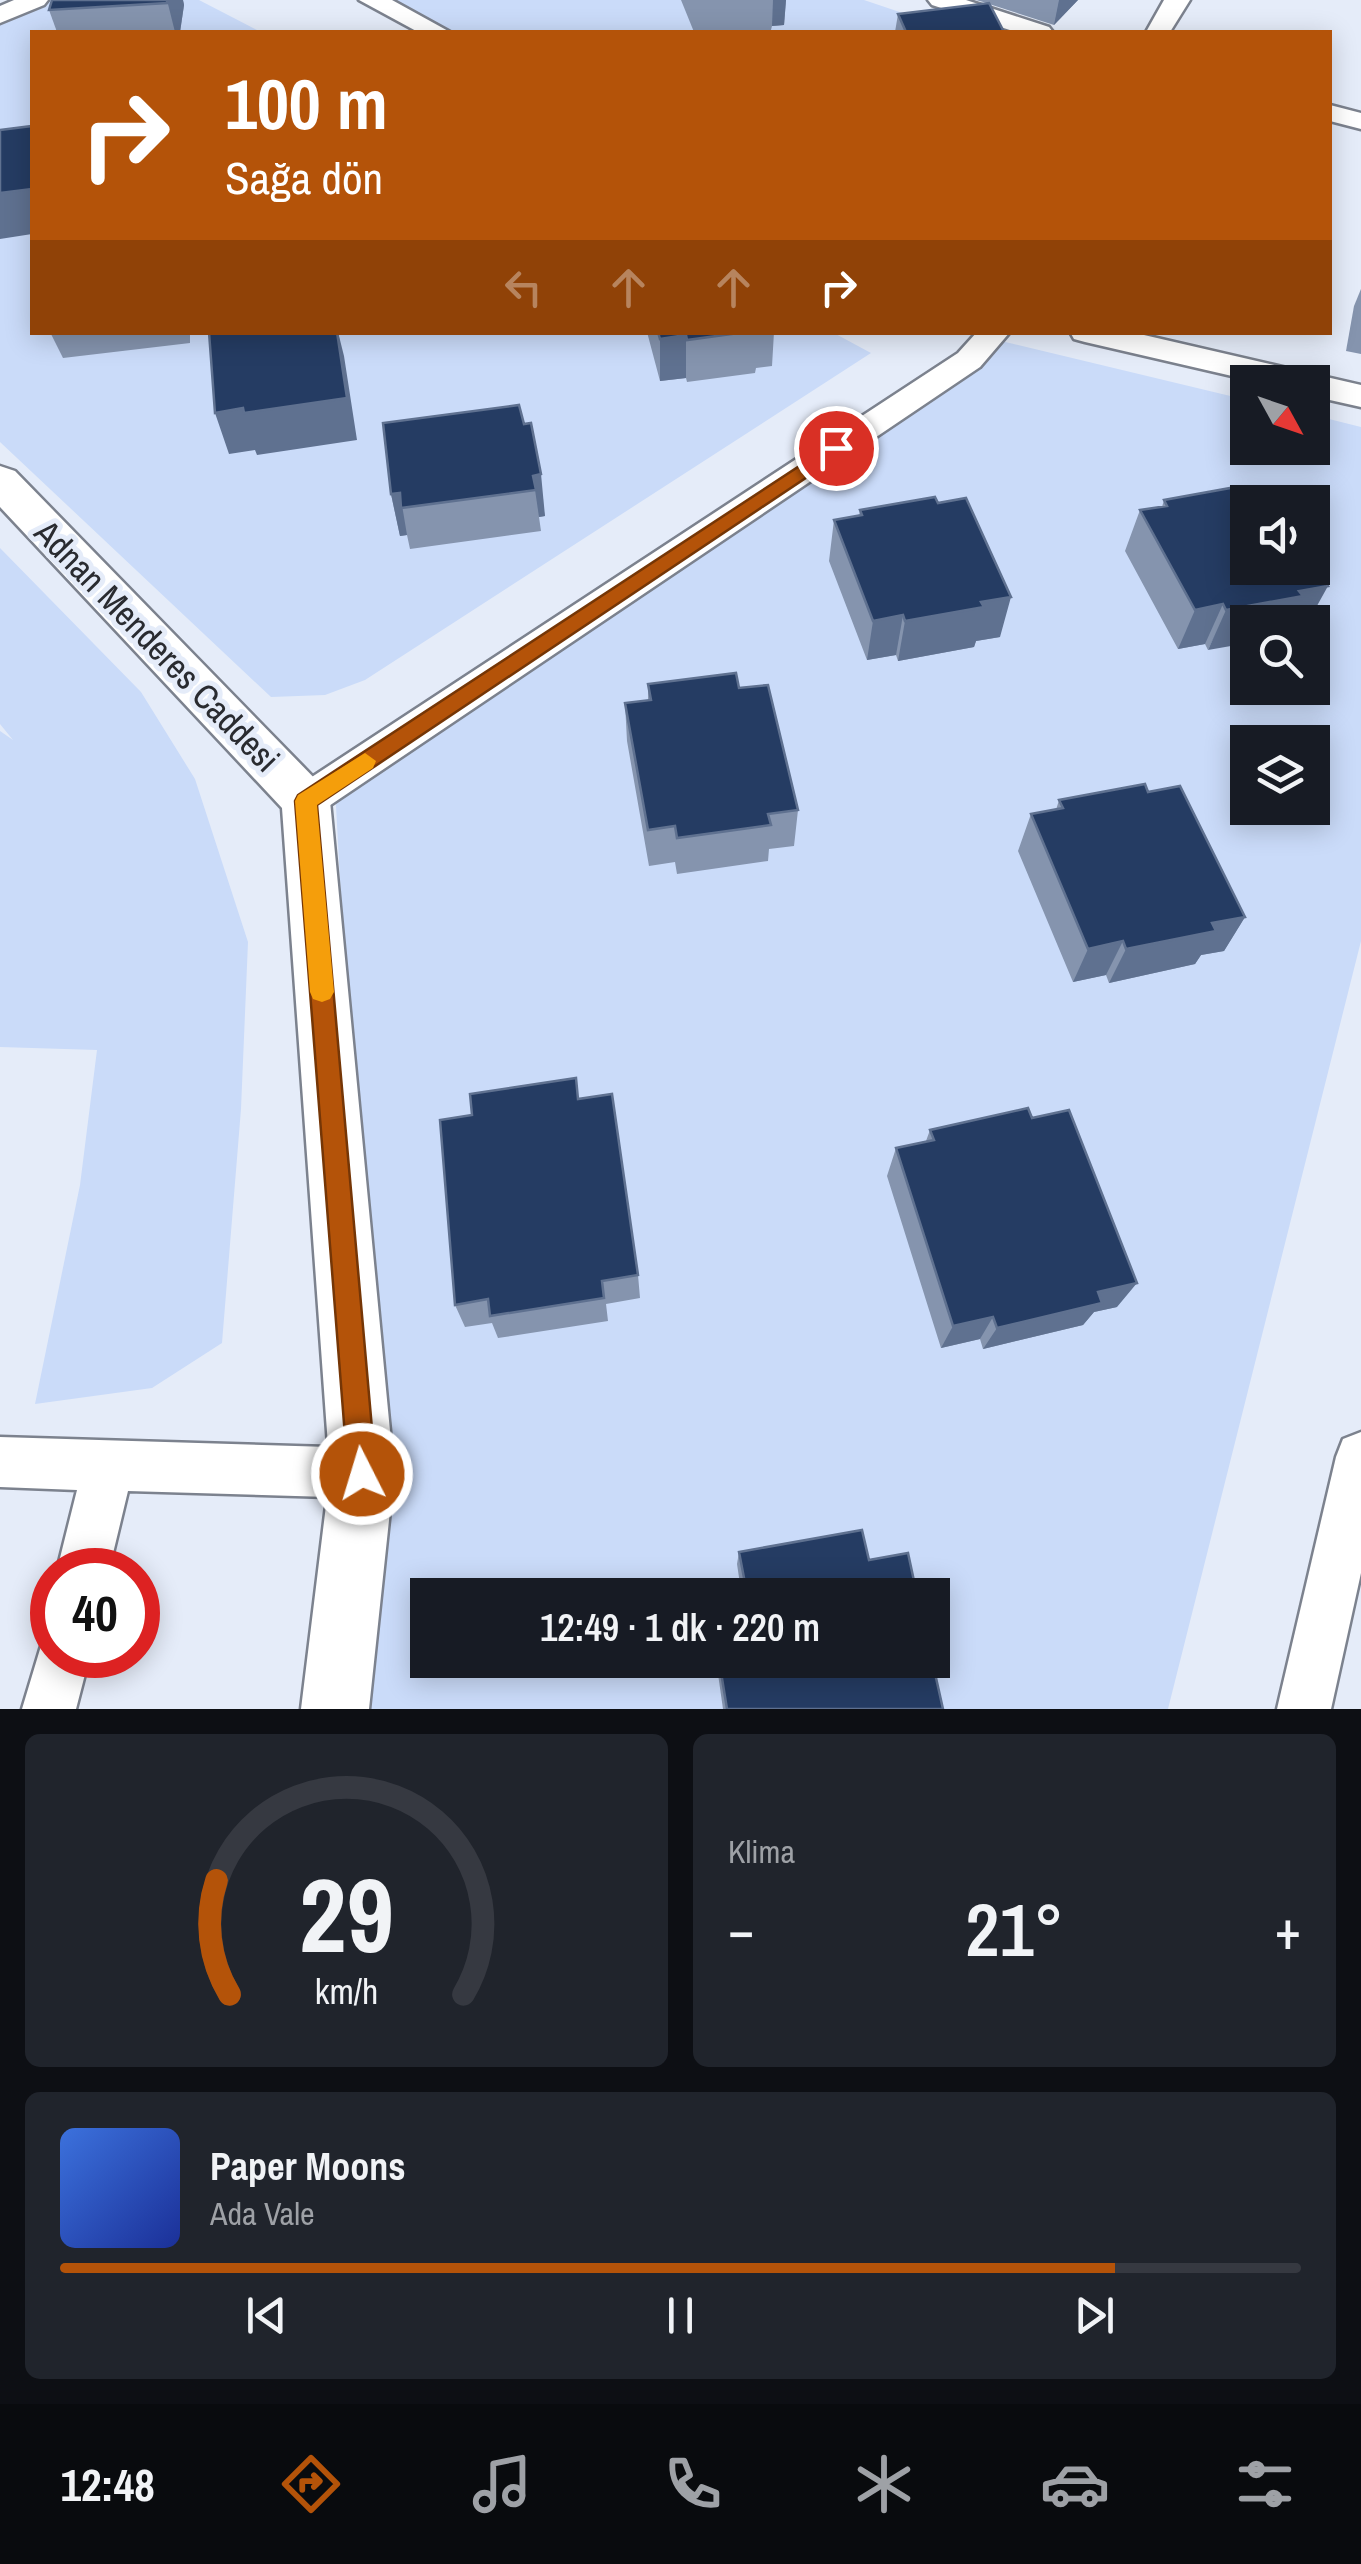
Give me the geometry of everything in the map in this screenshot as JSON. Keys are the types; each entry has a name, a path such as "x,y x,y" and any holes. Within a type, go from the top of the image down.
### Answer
{"street":[{"path":"0,14 35,0"},
{"path":"372,0 434,30"},
{"path":"941,0 1034,30"},
{"path":"1159,30 1177,0"},
{"path":"1332,114 1361,121"},
{"path":"306,801 969,360 992,335"},
{"path":"1098,335 1230,366"},
{"path":"1330,389 1361,396"},
{"name":"Adnan Menderes Caddesi","path":"0,482 306,801 362,1474 335,1709"},
{"path":"1304,1709 1361,1457"},
{"path":"0,1462 362,1474"},
{"path":"89,1548 109,1466"},
{"path":"49,1709 56,1678"}],"shaded area":[{"path":"47,0 199,0 257,30 30,30 30,335 838,335 871,353 365,680 325,695 271,697 0,442 0,20"},
{"path":"356,0 864,0 953,30 421,30"},
{"path":"1001,341 1230,396 1230,465 1330,465 1330,419 1361,427 1361,941 1168,1709 334,1709 370,1434 334,769"},
{"path":"0,548 141,692 195,779 248,942 241,1109 222,1343 152,1388 35,1404 80,1185 97,1050 0,1047 0,731 13,740 0,724"}],"building":[{"path":"52,0 167,0 167,3 49,10"},
{"path":"989,3 1003,30 905,30 898,14"},
{"path":"30,126 30,189 0,193 0,130"},
{"path":"209,335 337,335 347,398 244,413 243,408 215,413"},
{"path":"686,335 724,335 687,340"},
{"path":"519,405 524,424 531,423 541,474 533,476 536,490 401,508 400,493 391,494 383,423"},
{"path":"1230,488 1230,585 1328,586 1299,591 1303,596 1230,605 1226,610 1223,604 1195,610 1140,510 1167,506 1164,500"},
{"path":"935,497 938,503 966,498 1011,597 981,602 984,607 905,621 903,615 873,621 834,520 862,515 860,510"},
{"path":"736,673 739,688 768,685 798,810 768,814 771,825 677,838 675,826 648,830 625,703 651,700 648,684"},
{"path":"1145,784 1148,792 1180,786 1245,917 1212,923 1216,931 1126,949 1123,941 1088,949 1031,814 1063,808 1059,800"},
{"path":"576,1078 578,1099 612,1094 638,1275 602,1281 604,1298 490,1316 488,1299 455,1305 440,1120 472,1115 470,1094"},
{"path":"1028,1108 1032,1118 1069,1110 1137,1283 1098,1292 1102,1303 997,1328 993,1317 953,1326 896,1148 934,1140 930,1130"},
{"path":"862,1530 869,1560 908,1553 913,1578 744,1578 739,1552"},
{"path":"722,1678 936,1678 943,1709 727,1709"}],"slow traffic":[{"path":"322,992 306,801 365,761"}],"route":[{"path":"362,1474 306,801 836,448"}]}
